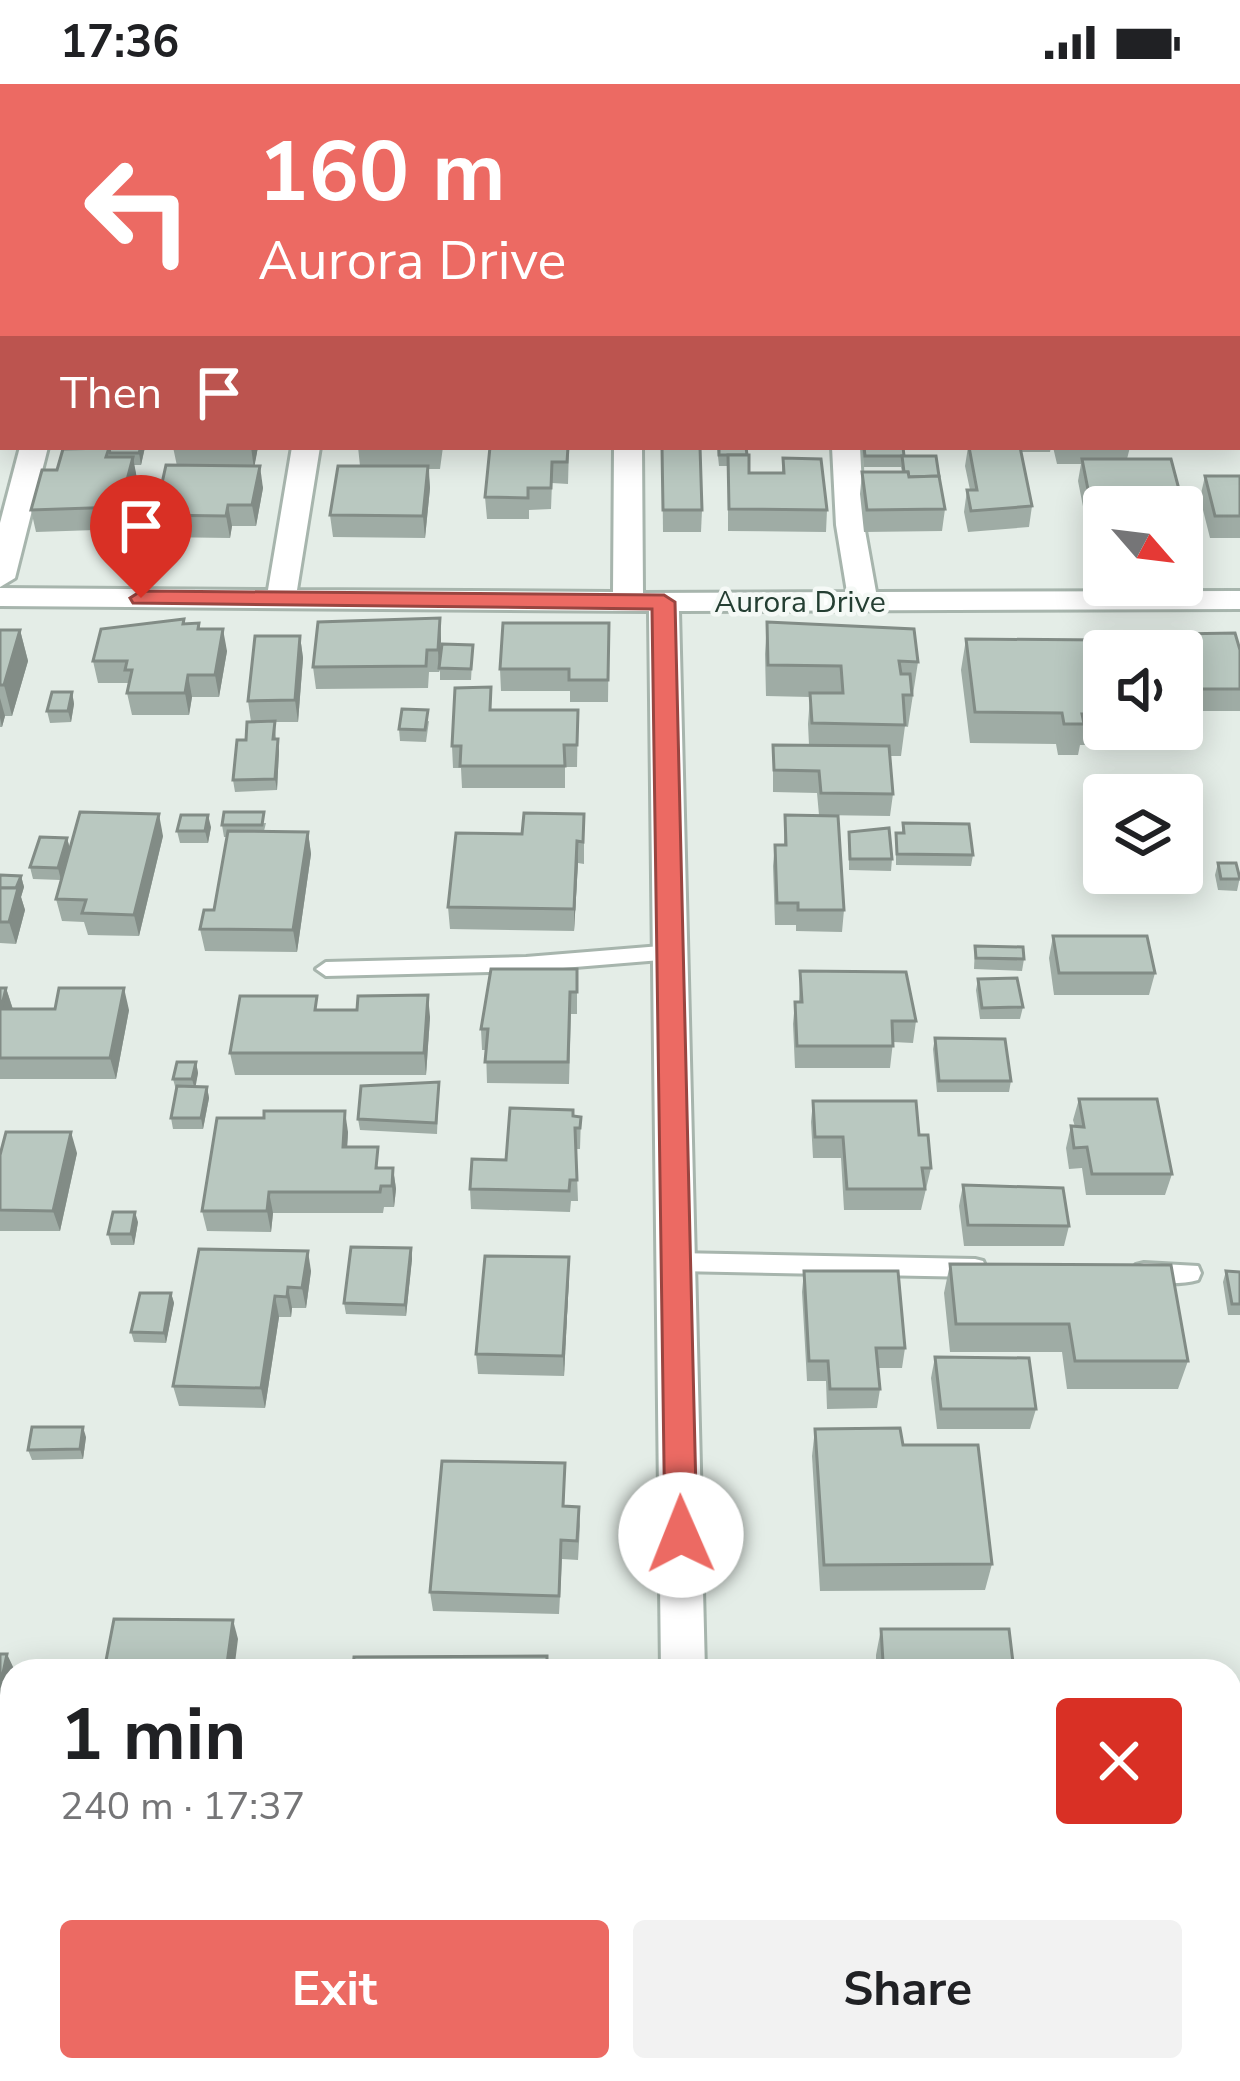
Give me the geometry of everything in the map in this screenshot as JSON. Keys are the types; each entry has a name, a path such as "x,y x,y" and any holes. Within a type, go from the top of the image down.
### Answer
{"street":[{"path":"0,578 33,450"},
{"path":"281,599 306,450"},
{"path":"628,450 646,602 673,952 683,1659"},
{"path":"845,450 850,525 863,602"},
{"name":"Aurora Drive","path":"0,597 1240,600"}],"lane":[{"path":"326,969 526,964 673,952"},
{"path":"676,1262 1003,1269"},
{"path":"1120,1271 1190,1273"}],"building":[{"path":"63,450 108,450 106,457 133,457 120,507 31,510 42,470 57,470"},
{"path":"490,450 568,450 567,462 552,462 551,488 528,488 528,498 485,497"},
{"path":"662,450 700,450 702,510 663,510"},
{"path":"719,450 746,450 747,455 719,455"},
{"path":"864,450 903,450 904,456 865,456"},
{"path":"970,450 1021,450 1032,506 971,511 967,490 977,490"},
{"path":"728,455 749,455 749,473 784,473 783,458 821,459 827,510 729,509"},
{"path":"902,456 936,456 939,476 909,477"},
{"path":"1082,459 1171,459 1178,486 1087,486"},
{"path":"166,465 260,466 252,505 228,505 226,516 155,515"},
{"path":"338,466 428,466 423,516 330,515"},
{"path":"862,472 939,476 945,509 867,510"},
{"path":"1205,476 1240,476 1240,516 1215,516"},
{"path":"440,618 438,650 427,650 426,666 313,667 318,622"},
{"path":"184,619 183,624 199,623 198,629 223,629 215,675 188,675 185,693 127,693 132,670 125,670 127,661 93,661 101,629"},
{"path":"767,622 914,629 918,662 899,661 901,674 910,674 912,695 903,695 905,725 812,723 810,693 843,693 841,666 768,665"},
{"path":"503,623 609,623 608,680 569,680 569,669 500,669"},
{"path":"0,630 20,630 4,685 0,685"},
{"path":"1235,633 1240,689 1203,689 1203,634"},
{"path":"255,636 300,636 295,700 248,701"},
{"path":"966,639 1083,640 1083,724 1064,724 1062,713 975,712"},
{"path":"442,644 473,645 471,669 439,668"},
{"path":"491,687 490,710 578,710 577,745 564,745 565,766 460,766 461,746 452,746 455,688"},
{"path":"52,692 72,692 68,711 47,711"},
{"path":"402,709 428,710 425,730 399,729"},
{"path":"275,721 275,779 233,780 237,740 246,740 247,722"},
{"path":"773,745 889,746 893,794 821,793 819,771 774,770"},
{"path":"80,812 159,814 134,915 82,913 86,900 56,899"},
{"path":"224,812 264,812 262,825 222,825"},
{"path":"524,813 584,814 583,842 577,841 574,909 448,907 456,833 522,834"},
{"path":"181,815 208,815 205,831 177,831"},
{"path":"785,815 838,816 844,910 798,910 798,903 777,903 775,845 786,845"},
{"path":"903,823 969,824 973,855 897,854 896,833 904,833"},
{"path":"889,828 892,859 850,859 849,832"},
{"path":"228,831 308,832 293,930 200,929 204,910 214,910"},
{"path":"40,837 67,838 58,868 30,867"},
{"path":"1218,863 1236,863 1240,879 1221,879"},
{"path":"0,875 21,876 16,888 0,888"},
{"path":"0,888 18,888 9,922 0,922"},
{"path":"1053,936 1147,936 1155,973 1059,973"},
{"path":"975,946 1023,947 1024,959 976,958"},
{"path":"491,969 577,969 577,992 570,992 568,1062 485,1062 488,1029 481,1029"},
{"path":"800,971 906,972 916,1021 892,1021 893,1046 797,1046 795,1002 802,1002"},
{"path":"1017,978 1023,1007 982,1008 978,979"},
{"path":"0,988 6,988 1,1009 55,1009 59,988 124,988 110,1058 0,1058"},
{"path":"428,995 424,1053 230,1053 240,996 317,996 315,1010 357,1010 358,996"},
{"path":"935,1038 1005,1039 1011,1081 939,1081"},
{"path":"177,1062 196,1062 192,1079 173,1079"},
{"path":"439,1082 436,1123 358,1119 361,1086"},
{"path":"177,1086 207,1087 201,1118 171,1118"},
{"path":"1079,1099 1157,1099 1172,1174 1092,1174 1087,1147 1074,1148 1071,1126 1084,1127"},
{"path":"813,1101 916,1101 919,1135 928,1135 931,1168 922,1168 925,1189 847,1189 843,1137 815,1137"},
{"path":"510,1108 573,1110 573,1116 581,1117 580,1128 575,1128 577,1180 570,1180 569,1191 470,1189 472,1159 506,1160"},
{"path":"264,1111 345,1111 343,1147 378,1147 376,1168 393,1168 392,1186 381,1186 380,1192 269,1192 267,1211 202,1211 217,1118 264,1118"},
{"path":"6,1132 71,1132 53,1211 0,1210 0,1155"},
{"path":"963,1185 1063,1188 1069,1226 968,1225"},
{"path":"113,1212 135,1212 131,1234 108,1234"},
{"path":"351,1247 411,1248 405,1305 344,1303"},
{"path":"199,1249 308,1251 302,1288 288,1287 287,1297 275,1296 261,1388 173,1386"},
{"path":"485,1256 569,1257 563,1356 476,1354"},
{"path":"950,1264 1171,1265 1188,1361 1075,1361 1069,1324 956,1324"},
{"path":"804,1271 898,1271 905,1348 876,1348 880,1389 830,1389 828,1361 809,1361"},
{"path":"1226,1271 1240,1272 1240,1304 1232,1304"},
{"path":"140,1293 171,1293 164,1333 131,1332"},
{"path":"935,1357 1029,1358 1036,1409 941,1409"},
{"path":"32,1427 83,1427 80,1449 28,1450"},
{"path":"900,1428 903,1445 978,1445 992,1564 824,1565 815,1429"},
{"path":"442,1461 565,1463 563,1506 579,1507 577,1541 561,1540 559,1596 430,1592"},
{"path":"114,1619 233,1620 228,1659 106,1659"},
{"path":"881,1629 1009,1629 1013,1659 883,1659"},
{"path":"547,1656 547,1659 354,1659"}],"route":[{"path":"141,598 664,602 681,1535"}]}
